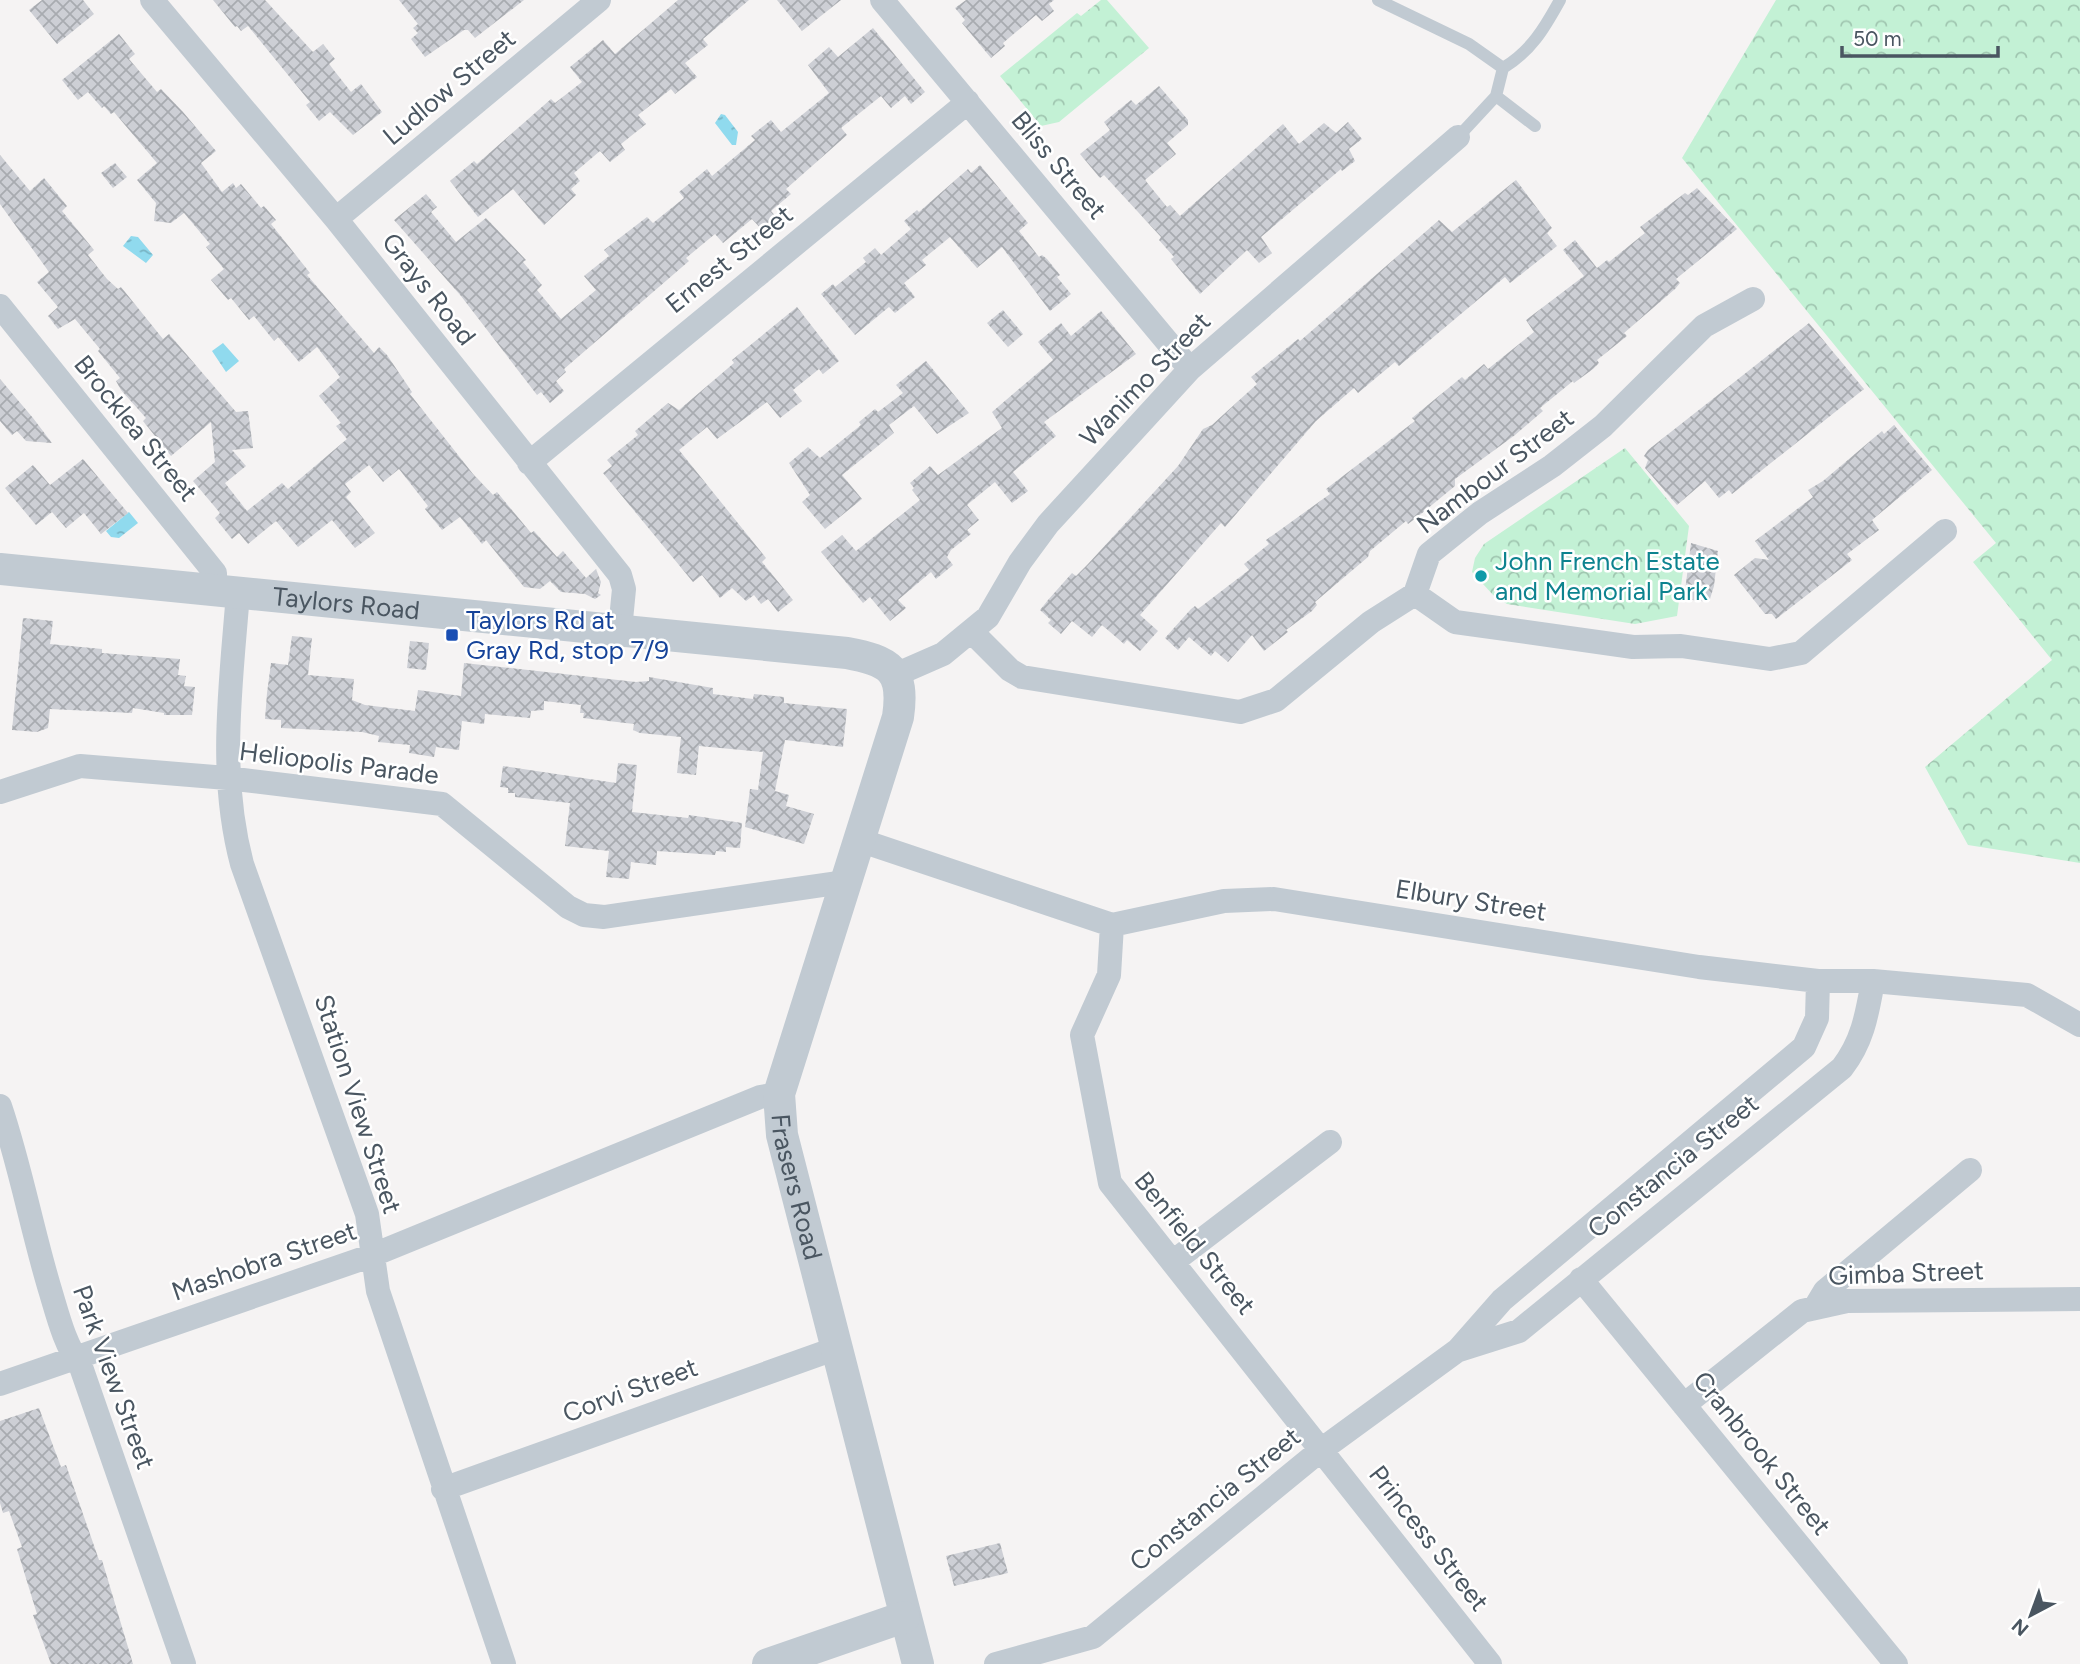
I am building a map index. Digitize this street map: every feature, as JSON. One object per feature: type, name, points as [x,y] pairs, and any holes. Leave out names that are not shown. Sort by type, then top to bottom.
[{"type":"street","name":"Grays Road","points":[[152,0],[336,219],[620,575],[624,589],[620,630]]},
{"type":"street","name":"Ludlow Street","points":[[336,219],[599,0]]},
{"type":"street","name":"Bliss Street","points":[[883,0],[1190,369]]},
{"type":"street","name":"Ernest Street","points":[[529,463],[968,102]]},
{"type":"street","name":"Wanimo Street","points":[[895,675],[943,654],[995,609],[1020,562],[1048,524],[1190,369],[1458,137]]},
{"type":"street","name":"Nambour Street","points":[[1415,594],[1429,554],[1480,513],[1552,466],[1604,426],[1704,326],[1753,299]]},
{"type":"street","name":"Brocklea Street","points":[[0,306],[215,573],[227,592]]},
{"type":"street","points":[[971,631],[1010,670],[1022,677],[1240,712],[1276,700],[1371,622],[1415,594],[1455,622],[1633,648],[1681,646],[1770,659],[1801,653],[1945,531]]},
{"type":"street","name":"Taylors Road","points":[[0,569],[847,653],[885,662],[895,675]]},
{"type":"street","name":"Station View Street","points":[[227,592],[227,778],[231,823],[242,864],[367,1214],[377,1291],[504,1664]]},
{"type":"street","name":"Frasers Road","points":[[895,675],[899,689],[898,717],[779,1094],[782,1135],[918,1664]]},
{"type":"street","name":"Heliopolis Parade","points":[[0,792],[80,766],[227,778],[442,804],[568,907],[584,915],[604,917],[844,882]]},
{"type":"street","points":[[859,840],[1112,925]]},
{"type":"street","name":"Elbury Street","points":[[1112,925],[1224,901],[1274,899],[1699,967],[1818,981],[1873,981],[2027,995],[2080,1025]]},
{"type":"street","name":"Benfield Street","points":[[1112,925],[1109,975],[1083,1035],[1110,1183],[1321,1450]]},
{"type":"street","name":"Constancia Street","points":[[996,1664],[1093,1637],[1321,1450],[1458,1350],[1502,1300],[1804,1047],[1817,1018],[1818,981]]},
{"type":"street","name":"Constancia Street","points":[[1458,1350],[1519,1331],[1842,1068],[1856,1049],[1863,1032],[1873,981]]},
{"type":"street","name":"Mashobra Street","points":[[0,1384],[373,1255],[760,1097],[779,1094]]},
{"type":"street","name":"Park View Street","points":[[0,1106],[15,1148],[38,1251],[68,1348],[81,1367],[184,1664]]},
{"type":"street","points":[[1174,1261],[1330,1142]]},
{"type":"street","points":[[1816,1306],[1825,1291],[1970,1170]]},
{"type":"street","name":"Cranbrook Street","points":[[1581,1279],[1896,1664]]},
{"type":"street","name":"Gimba Street","points":[[1684,1405],[1802,1311],[1816,1306],[1847,1301],[2080,1299]]},
{"type":"street","name":"Corvi Street","points":[[443,1489],[837,1348]]},
{"type":"street","name":"Princess Street","points":[[1321,1450],[1490,1664]]},
{"type":"street","points":[[768,1664],[904,1617]]},
{"type":"lane","points":[[1378,0],[1469,44],[1503,68]]},
{"type":"lane","points":[[1458,137],[1496,96],[1503,68],[1531,47],[1560,0]]},
{"type":"lane","points":[[1496,96],[1535,126]]},
{"type":"green space","points":[[1101,0],[1107,0],[1149,48],[1059,122],[1041,126],[1000,76],[1077,13],[1081,16]]},
{"type":"green space","points":[[1776,0],[2080,0],[2080,863],[1968,845],[1925,767],[2052,660],[1973,562],[1996,543],[1682,158]]},
{"type":"green space","points":[[1625,448],[1689,526],[1677,616],[1635,624],[1507,604],[1494,596],[1472,572],[1475,558],[1484,544]]},
{"type":"water","points":[[721,114],[725,115],[738,132],[736,145],[732,145],[715,123]]},
{"type":"water","points":[[131,236],[138,237],[153,255],[146,263],[123,246]]},
{"type":"water","points":[[223,343],[239,361],[226,372],[212,351]]},
{"type":"water","points":[[129,512],[138,523],[119,538],[111,537],[106,531]]},
{"type":"building","points":[[42,0],[83,0],[94,14],[57,44],[29,10]]},
{"type":"building","points":[[213,0],[265,0],[313,52],[323,44],[335,59],[329,64],[351,92],[361,84],[382,112],[353,135],[330,112],[319,121],[306,105],[310,102],[248,26],[241,31],[235,27]]},
{"type":"building","points":[[399,0],[524,0],[475,38],[468,30],[464,30],[425,57],[411,39],[418,33],[413,28],[418,24]]},
{"type":"building","points":[[678,0],[749,0],[703,39],[708,45],[685,63],[697,77],[675,94],[671,89],[638,115],[646,124],[621,144],[625,150],[610,162],[600,151],[574,173],[580,181],[571,189],[576,195],[544,225],[513,189],[478,217],[450,181],[474,161],[477,164],[551,99],[555,103],[582,82],[570,67],[603,40],[615,54]]},
{"type":"building","points":[[777,0],[841,0],[802,31]]},
{"type":"building","points":[[966,0],[1054,0],[1049,4],[1054,11],[1042,21],[1036,15],[1003,43],[1005,46],[991,58],[962,23],[965,20],[955,8]]},
{"type":"building","points":[[873,28],[925,92],[911,104],[905,96],[891,108],[881,96],[841,128],[847,135],[786,189],[791,194],[771,211],[778,219],[763,231],[752,219],[723,243],[715,234],[686,258],[689,261],[564,369],[566,372],[556,381],[564,391],[550,403],[541,392],[537,395],[461,296],[394,220],[426,194],[437,207],[431,212],[456,242],[486,218],[526,260],[523,262],[542,285],[537,290],[561,319],[596,290],[584,276],[609,256],[604,250],[647,217],[653,223],[684,198],[679,192],[707,169],[712,176],[755,140],[751,136],[771,120],[781,132],[829,93],[808,65],[829,47],[838,57]]},
{"type":"building","points":[[119,34],[135,54],[129,59],[157,92],[161,89],[183,112],[216,151],[201,163],[222,192],[233,183],[236,188],[241,184],[261,208],[264,206],[276,220],[271,224],[310,273],[307,275],[374,353],[379,347],[387,355],[412,392],[410,394],[473,474],[493,495],[497,492],[531,533],[534,531],[557,557],[563,551],[586,578],[596,569],[601,582],[598,593],[601,595],[595,599],[585,594],[561,592],[550,581],[540,589],[524,587],[486,540],[482,544],[460,517],[442,530],[425,509],[428,506],[399,469],[383,482],[369,465],[345,484],[351,492],[346,497],[375,533],[355,548],[332,520],[298,547],[276,521],[248,544],[239,533],[232,539],[215,518],[220,513],[193,481],[215,462],[211,422],[171,456],[143,421],[146,418],[121,390],[116,381],[120,378],[98,351],[100,349],[75,319],[58,329],[48,316],[58,307],[37,282],[49,272],[0,204],[0,155],[30,191],[44,178],[67,206],[62,211],[94,250],[88,255],[107,279],[118,289],[121,287],[163,339],[169,334],[236,412],[248,411],[253,448],[232,450],[246,466],[225,483],[247,511],[282,483],[288,489],[347,439],[336,426],[341,423],[319,396],[340,377],[317,347],[299,362],[278,337],[274,341],[254,316],[249,320],[231,298],[228,300],[211,280],[224,269],[206,247],[210,244],[184,213],[171,223],[154,221],[156,203],[137,180],[157,163],[114,112],[111,114],[104,106],[102,108],[88,92],[78,100],[62,80]]},
{"type":"building","points":[[1159,86],[1188,120],[1188,125],[1167,143],[1176,154],[1145,180],[1167,207],[1170,205],[1180,216],[1283,124],[1299,144],[1324,123],[1336,133],[1348,122],[1362,139],[1349,149],[1355,161],[1342,171],[1341,169],[1261,237],[1272,253],[1259,263],[1247,250],[1200,294],[1171,259],[1174,257],[1159,240],[1161,237],[1104,175],[1100,178],[1080,154],[1110,130],[1104,122],[1131,100],[1136,105]]},
{"type":"building","points":[[115,163],[127,177],[113,188],[101,173]]},
{"type":"building","points":[[980,165],[1028,223],[1019,231],[1039,257],[1042,255],[1047,259],[1071,294],[1050,311],[1002,247],[977,268],[950,237],[922,260],[926,265],[904,283],[915,297],[895,313],[889,307],[855,335],[821,294],[833,284],[835,287],[866,262],[863,258],[875,248],[881,255],[911,229],[904,221],[917,210],[919,212],[968,169],[971,173]]},
{"type":"building","points":[[1516,180],[1552,228],[1547,233],[1557,246],[1510,283],[1505,277],[1399,366],[1395,362],[1358,393],[1354,388],[1316,421],[1225,527],[1221,523],[1140,615],[1158,631],[1140,651],[1127,640],[1124,644],[1102,625],[1092,637],[1072,621],[1061,634],[1048,623],[1051,620],[1040,610],[1048,600],[1072,573],[1076,576],[1088,564],[1178,466],[1203,429],[1212,425],[1257,384],[1251,377],[1298,339],[1300,341],[1439,220],[1452,232]]},
{"type":"building","points":[[1697,188],[1737,229],[1676,279],[1680,283],[1675,289],[1624,333],[1627,336],[1597,360],[1599,363],[1593,369],[1574,383],[1573,381],[1540,408],[1543,411],[1515,435],[1455,479],[1455,486],[1416,518],[1408,524],[1406,521],[1370,551],[1368,557],[1315,602],[1317,605],[1312,611],[1286,630],[1288,632],[1264,651],[1252,635],[1228,662],[1215,651],[1211,656],[1189,637],[1178,650],[1165,638],[1191,609],[1195,606],[1198,609],[1249,570],[1244,564],[1269,544],[1266,540],[1330,494],[1326,489],[1415,421],[1412,418],[1462,377],[1465,380],[1484,364],[1488,369],[1534,332],[1526,320],[1584,276],[1563,250],[1575,240],[1597,268],[1607,260],[1609,262],[1645,233],[1640,227],[1685,193],[1688,195]]},
{"type":"building","points":[[797,307],[839,361],[823,374],[819,369],[793,390],[802,401],[780,418],[767,402],[717,439],[707,427],[679,450],[766,558],[762,562],[793,600],[778,612],[768,599],[761,604],[754,595],[746,601],[732,588],[720,598],[702,575],[693,582],[603,473],[612,466],[607,460],[638,435],[635,431],[668,403],[679,410],[734,363],[732,360]]},
{"type":"building","points":[[1003,310],[1023,334],[1008,347],[987,323]]},
{"type":"building","points":[[1101,311],[1136,354],[1044,422],[1056,436],[1013,472],[1028,491],[1012,503],[995,482],[967,505],[979,520],[967,530],[971,534],[951,550],[947,557],[953,565],[936,579],[931,572],[898,600],[906,608],[890,621],[870,597],[863,603],[821,552],[842,535],[856,551],[920,500],[910,483],[930,466],[938,475],[1002,428],[992,412],[1053,360],[1038,342],[1061,323],[1071,336]]},
{"type":"building","points":[[1809,323],[1864,389],[1732,494],[1729,490],[1719,498],[1705,481],[1677,505],[1645,468],[1648,460],[1644,456],[1648,450]]},
{"type":"building","points":[[926,361],[969,413],[937,434],[914,406],[889,425],[894,433],[842,475],[862,499],[825,529],[802,502],[810,495],[789,463],[808,447],[820,458],[861,425],[859,422],[875,409],[878,412],[903,393],[896,385]]},
{"type":"building","points":[[0,379],[52,443],[26,441],[17,431],[12,435],[0,421]]},
{"type":"building","points":[[1894,425],[1932,470],[1872,520],[1879,530],[1847,554],[1852,560],[1776,619],[1772,614],[1765,614],[1734,575],[1755,558],[1769,560],[1755,541],[1813,497],[1808,490],[1823,481],[1882,431],[1884,434]]},
{"type":"building","points":[[83,459],[128,513],[101,534],[84,513],[66,528],[52,512],[36,525],[5,488],[33,465],[50,485]]},
{"type":"building","points":[[1691,543],[1718,551],[1714,586],[1709,602],[1684,599]]},
{"type":"building","points":[[23,618],[53,621],[50,644],[102,649],[102,653],[180,659],[178,675],[186,676],[184,686],[195,687],[192,715],[164,715],[133,708],[132,713],[50,709],[48,728],[37,732],[12,730]]},
{"type":"building","points":[[292,636],[312,638],[308,675],[354,679],[352,700],[365,705],[415,711],[418,690],[461,696],[464,663],[636,682],[649,681],[649,677],[713,688],[713,694],[753,699],[754,694],[784,697],[784,703],[847,709],[843,747],[785,740],[775,791],[789,795],[786,806],[814,814],[804,844],[745,827],[750,789],[758,790],[763,752],[699,746],[696,775],[677,773],[681,737],[640,733],[633,730],[634,724],[583,718],[584,713],[580,713],[581,705],[544,701],[544,710],[531,711],[530,718],[485,714],[484,724],[462,721],[459,750],[436,747],[434,757],[409,753],[410,745],[378,742],[379,736],[362,732],[281,728],[281,720],[265,719],[267,693],[271,663],[288,665]]},
{"type":"building","points":[[410,641],[429,643],[426,670],[407,668]]},
{"type":"building","points":[[618,763],[637,765],[632,812],[688,818],[689,815],[742,823],[740,848],[726,847],[726,852],[716,851],[715,855],[657,851],[656,865],[631,862],[629,879],[606,877],[609,851],[565,846],[570,803],[515,797],[515,793],[508,793],[508,788],[500,787],[503,766],[616,783]]},
{"type":"building","points":[[39,1408],[61,1467],[66,1465],[99,1560],[102,1560],[133,1664],[51,1664],[33,1615],[37,1614],[17,1549],[22,1547],[9,1511],[3,1513],[0,1503],[0,1421]]},
{"type":"building","points":[[1000,1543],[1008,1573],[954,1586],[946,1556]]},
{"type":"place","name":"John French Estate and Memorial Park","points":[[1481,576]]},
{"type":"place","name":"Taylors Rd at Gray Rd, stop 7/9","points":[[452,635]]}]
